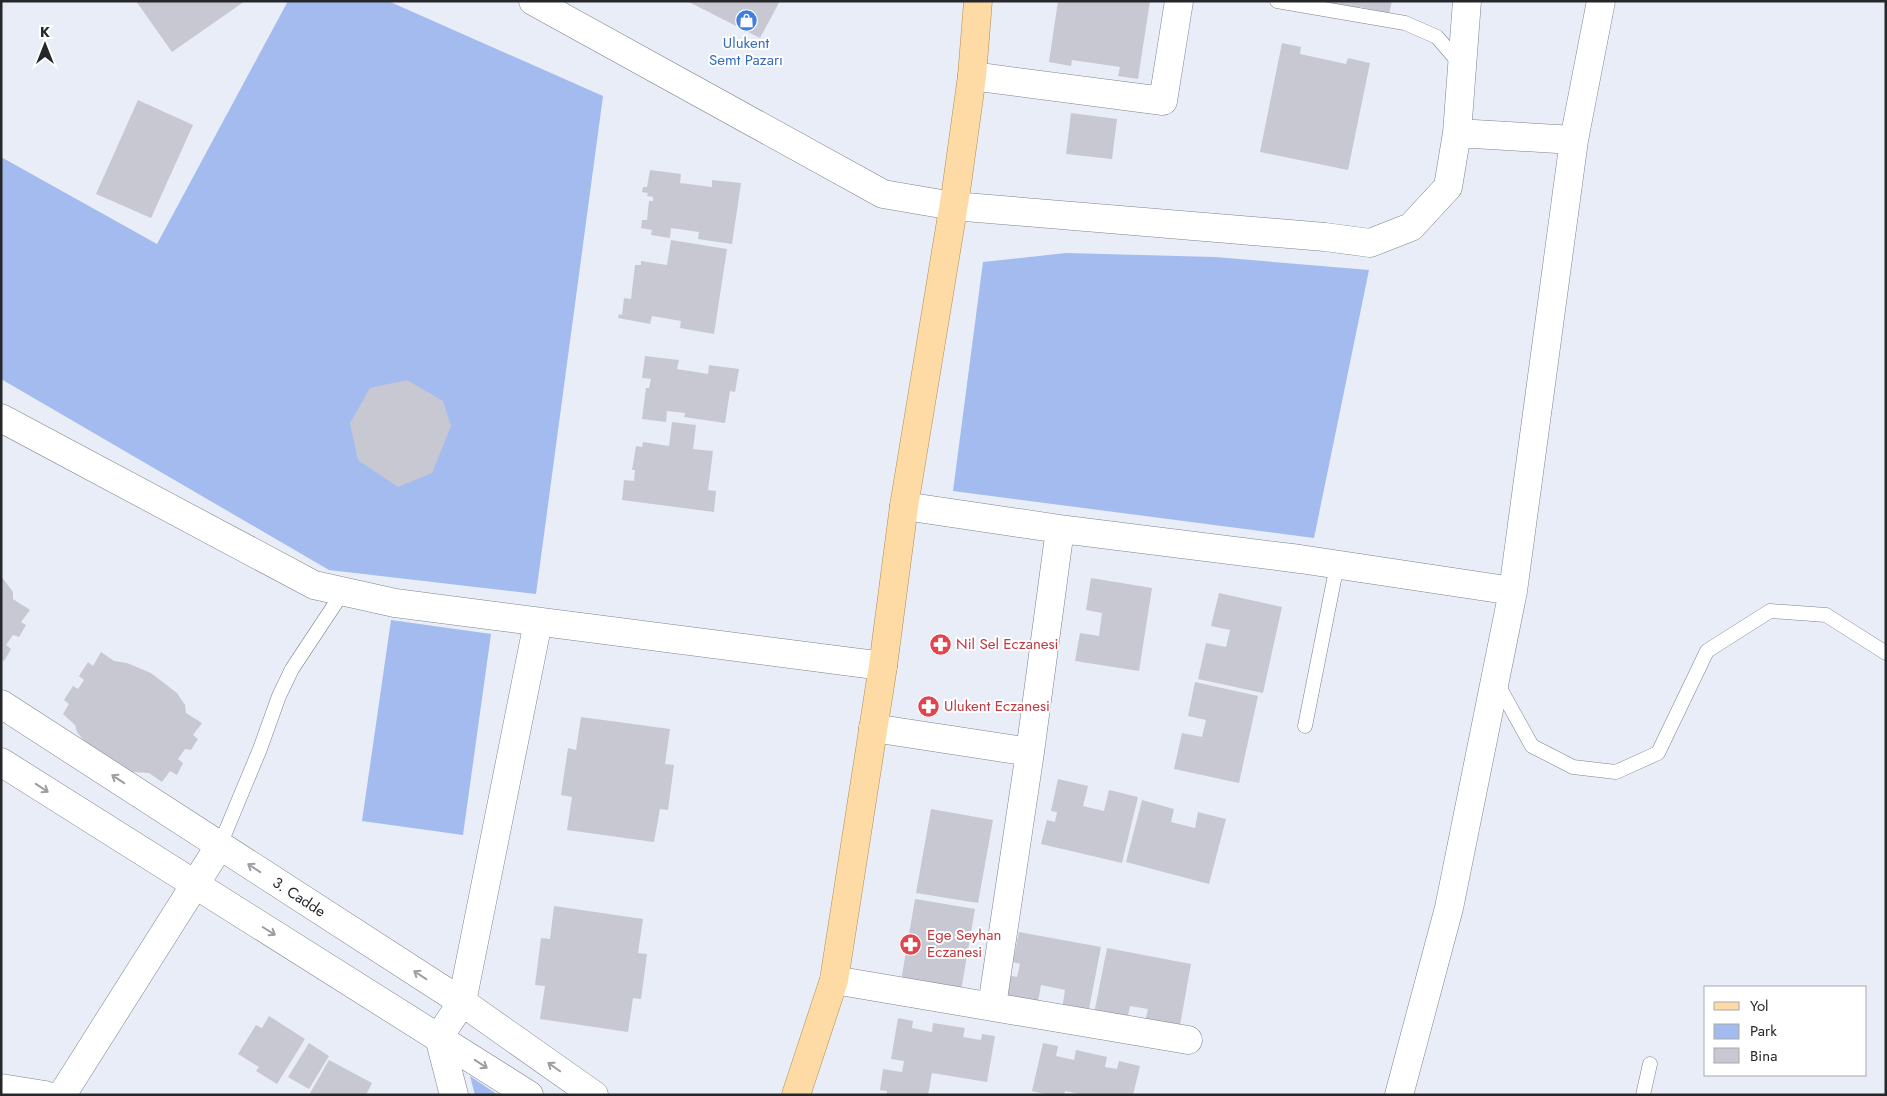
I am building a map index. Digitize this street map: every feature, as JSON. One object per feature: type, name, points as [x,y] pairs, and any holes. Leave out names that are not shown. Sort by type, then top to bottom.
[{"type":"main road","points":[[796,1095],[834,980],[883,666],[904,506],[953,206],[972,76],[978,1]]},
{"type":"street","points":[[533,1],[883,194],[953,206],[1325,237],[1370,243],[1411,227],[1448,187],[1457,133],[1468,1]]},
{"type":"street","points":[[972,76],[1163,101],[1179,1]]},
{"type":"street","points":[[1399,1095],[1449,908],[1513,591],[1574,140],[1601,1]]},
{"type":"street","points":[[1457,133],[1574,140]]},
{"type":"street","points":[[1,418],[314,585],[395,603],[883,666]]},
{"type":"street","points":[[904,506],[1060,529],[1337,564],[1513,591]]},
{"type":"street","points":[[992,1006],[1030,752],[1060,529]]},
{"type":"street","points":[[454,1095],[440,1037],[462,1002],[538,622]]},
{"type":"street","name":"3. Cadde","points":[[1,704],[462,1002],[594,1095]]},
{"type":"street","points":[[873,728],[1030,752]]},
{"type":"street","points":[[1,762],[195,886],[440,1037],[529,1095]]},
{"type":"street","points":[[62,1095],[220,845]]},
{"type":"street","points":[[834,980],[1188,1040]]},
{"type":"street","points":[[1,1088],[45,1095]]},
{"type":"lane","points":[[1277,1],[1405,23],[1437,37],[1462,66]]},
{"type":"lane","points":[[1305,726],[1337,564]]},
{"type":"lane","points":[[220,845],[260,749],[279,696],[292,669],[343,592]]},
{"type":"lane","points":[[1495,681],[1532,746],[1573,767],[1616,772],[1658,753],[1706,652],[1770,611],[1826,615],[1886,653]]},
{"type":"lane","points":[[1643,1095],[1650,1064]]},
{"type":"green space","points":[[288,1],[388,1],[603,96],[536,594],[329,570],[1,379],[1,157],[157,244]]},
{"type":"green space","points":[[1066,253],[1215,257],[1369,270],[1314,538],[953,491],[983,262]]},
{"type":"green space","points":[[391,620],[491,634],[463,835],[362,821]]},
{"type":"green space","points":[[470,1076],[498,1095],[475,1095]]},
{"type":"building","points":[[136,1],[245,1],[172,52]]},
{"type":"building","name":"Ulukent Semt Pazarı","points":[[687,1],[780,1],[760,38]]},
{"type":"building","points":[[1058,1],[1150,1],[1138,79],[1118,76],[1120,67],[1072,60],[1071,66],[1049,62]]},
{"type":"building","points":[[1301,1],[1392,1],[1389,14],[1360,7],[1358,14]]},
{"type":"building","points":[[1282,43],[1301,47],[1300,54],[1346,64],[1348,58],[1370,63],[1348,170],[1260,152]]},
{"type":"building","points":[[138,100],[193,125],[151,218],[96,194]]},
{"type":"building","points":[[1071,113],[1117,119],[1112,159],[1066,154]]},
{"type":"building","points":[[650,170],[681,174],[680,183],[712,187],[712,180],[741,183],[732,244],[698,239],[699,232],[671,228],[670,238],[651,235],[652,230],[641,228],[642,220],[647,220],[649,201],[653,201],[653,197],[647,196],[648,193],[642,192],[643,187],[647,187]]},
{"type":"building","points":[[671,240],[727,249],[714,334],[680,328],[681,321],[652,316],[650,324],[618,318],[619,314],[622,315],[624,298],[631,299],[635,265],[641,265],[641,261],[667,265]]},
{"type":"building","points":[[645,356],[679,360],[677,369],[708,374],[709,365],[739,369],[735,392],[730,391],[725,423],[684,417],[685,413],[667,411],[666,422],[642,419],[646,388],[649,388],[651,379],[642,378]]},
{"type":"building","points":[[407,380],[443,401],[451,426],[432,473],[398,487],[358,460],[350,423],[370,388]]},
{"type":"building","points":[[672,422],[696,425],[693,449],[713,451],[708,490],[716,491],[714,512],[622,500],[624,480],[634,481],[635,470],[632,470],[636,446],[642,447],[643,442],[669,446]]},
{"type":"building","points":[[1,576],[13,592],[13,599],[30,610],[21,622],[26,625],[19,637],[13,635],[6,645],[11,649],[4,661],[1,659]]},
{"type":"building","points":[[1091,578],[1152,588],[1139,671],[1075,661],[1080,633],[1099,636],[1102,613],[1086,610]]},
{"type":"building","points":[[1219,593],[1282,607],[1263,693],[1198,679],[1206,643],[1226,647],[1230,630],[1211,626]]},
{"type":"building","points":[[101,652],[114,661],[127,663],[151,673],[177,693],[185,705],[186,713],[202,723],[193,735],[198,739],[191,750],[185,749],[178,759],[183,763],[177,775],[170,771],[162,782],[149,773],[120,769],[85,742],[77,732],[75,725],[63,714],[69,704],[64,700],[73,686],[78,689],[84,680],[79,676],[88,662],[93,666]]},
{"type":"building","points":[[1195,682],[1258,696],[1239,783],[1174,769],[1182,733],[1202,737],[1206,720],[1188,716]]},
{"type":"building","points":[[581,717],[670,729],[665,764],[674,765],[668,810],[660,809],[654,842],[567,830],[572,797],[561,795],[568,748],[576,750]]},
{"type":"building","points":[[1058,779],[1088,786],[1083,806],[1104,811],[1109,790],[1138,797],[1122,863],[1041,844],[1047,820],[1055,822],[1057,812],[1051,811]]},
{"type":"building","points":[[1142,800],[1174,809],[1171,822],[1195,828],[1198,812],[1226,819],[1209,884],[1126,862]]},
{"type":"building","points":[[931,809],[993,820],[978,903],[916,893]]},
{"type":"building","points":[[915,899],[975,909],[961,991],[901,981]]},
{"type":"building","points":[[554,906],[643,919],[638,953],[647,954],[641,999],[633,998],[628,1032],[540,1019],[545,986],[535,985],[541,938],[550,939]]},
{"type":"building","points":[[1019,932],[1101,947],[1088,1014],[1062,1009],[1065,990],[1041,985],[1038,1002],[1004,996],[1008,975],[1017,977],[1020,964],[1013,962]]},
{"type":"building","points":[[1107,948],[1191,964],[1179,1031],[1144,1025],[1148,1009],[1130,1006],[1127,1020],[1094,1014]]},
{"type":"building","points":[[269,1016],[305,1039],[277,1084],[256,1071],[259,1067],[238,1054],[256,1025],[262,1028]]},
{"type":"building","points":[[898,1018],[913,1021],[912,1028],[932,1032],[933,1023],[965,1028],[963,1037],[981,1040],[982,1034],[995,1036],[987,1082],[932,1073],[928,1095],[887,1095],[887,1091],[880,1090],[883,1069],[902,1072],[904,1061],[891,1059]]},
{"type":"building","points":[[309,1043],[329,1056],[309,1089],[288,1077]]},
{"type":"building","points":[[1043,1043],[1058,1046],[1056,1056],[1074,1060],[1076,1050],[1107,1057],[1105,1067],[1117,1069],[1119,1061],[1140,1066],[1133,1095],[1085,1095],[1065,1091],[1064,1095],[1049,1095],[1032,1091]]},
{"type":"building","points":[[329,1060],[372,1083],[366,1095],[309,1095]]},
{"type":"place","name":"Ulukent Semt Pazarı","points":[[746,20]]},
{"type":"place","name":"Nil Sel Eczanesi","points":[[940,644]]},
{"type":"place","name":"Ulukent Eczanesi","points":[[928,706]]},
{"type":"place","name":"Ege Seyhan Eczanesi","points":[[911,944]]}]
